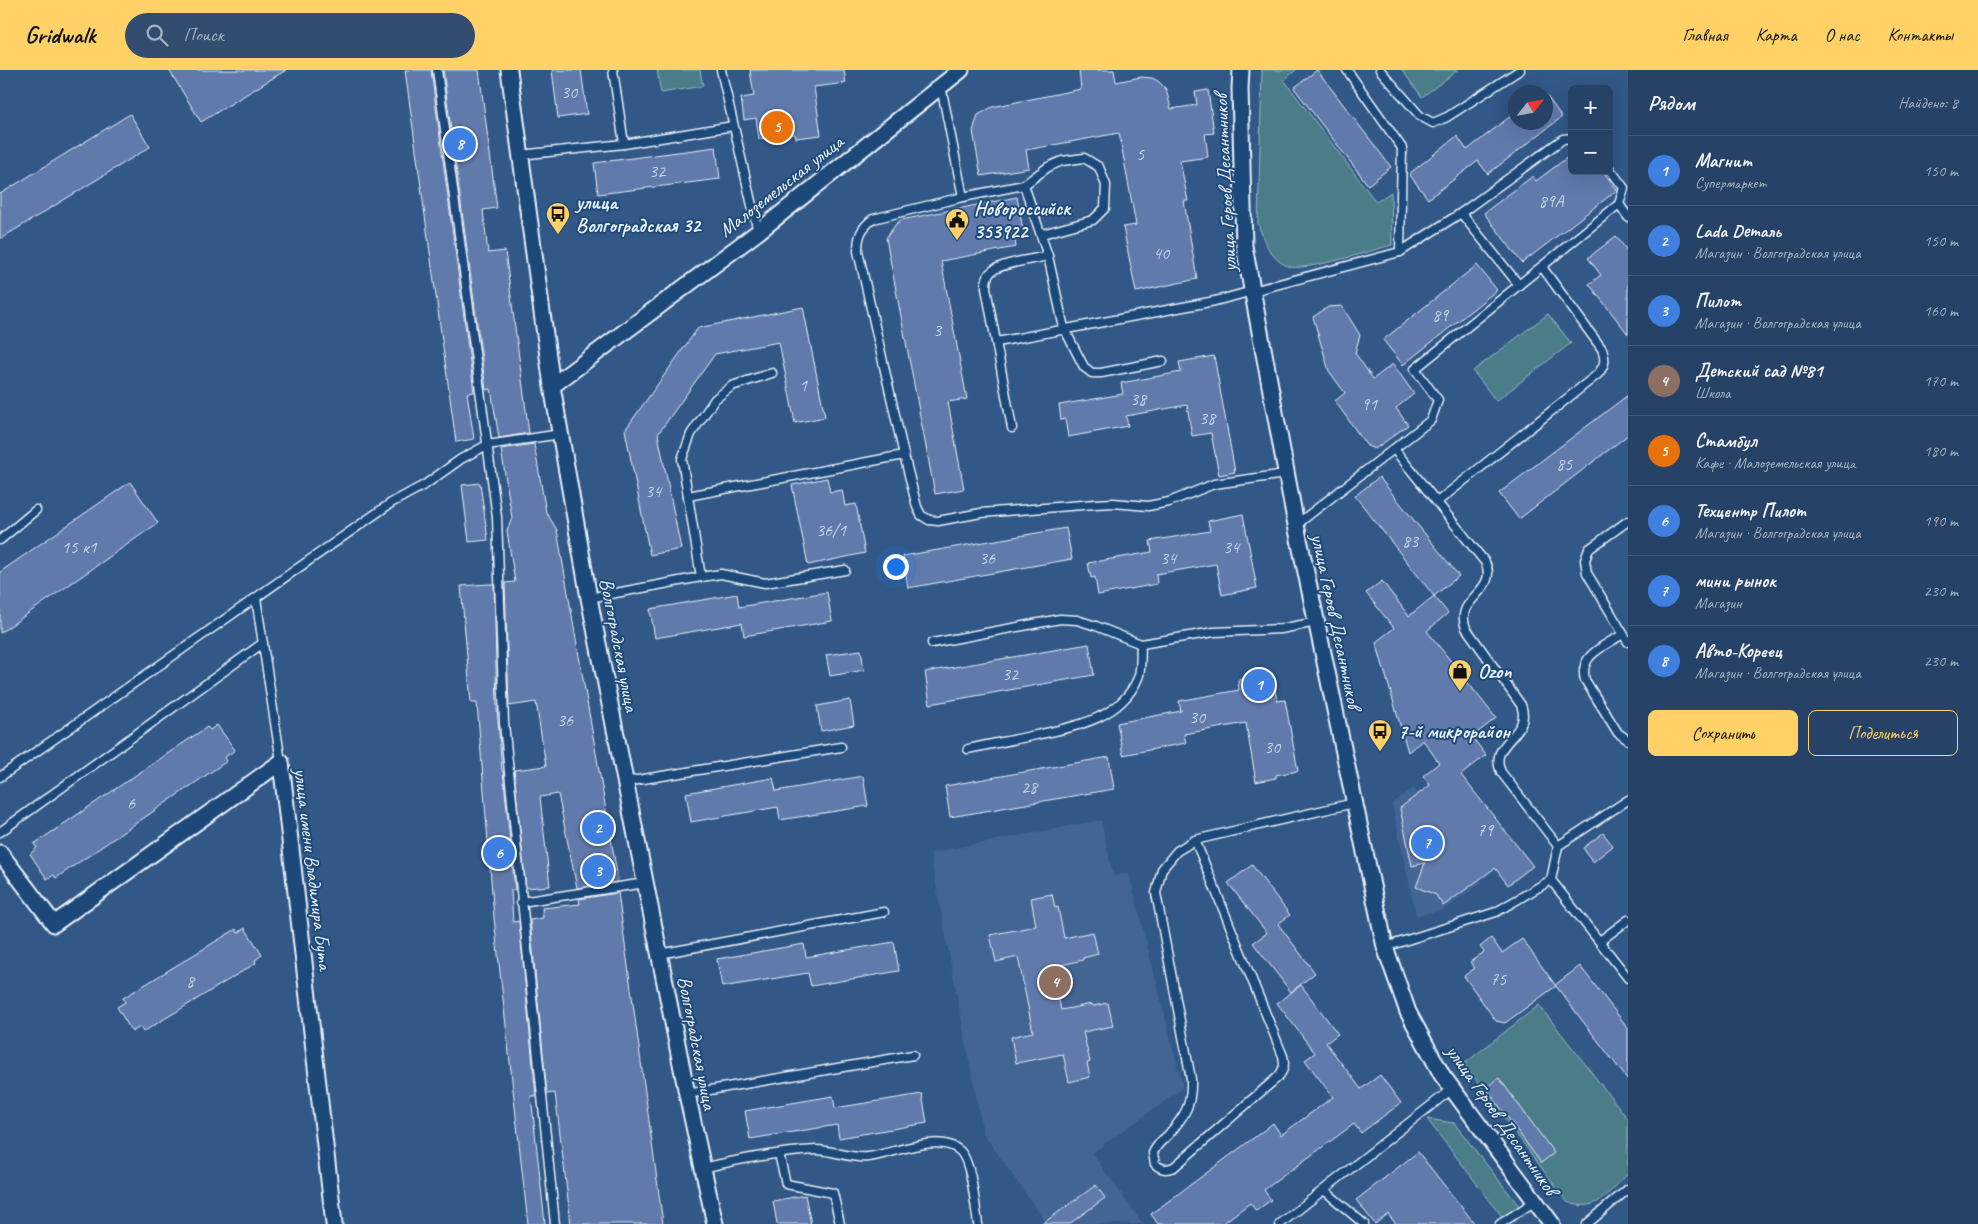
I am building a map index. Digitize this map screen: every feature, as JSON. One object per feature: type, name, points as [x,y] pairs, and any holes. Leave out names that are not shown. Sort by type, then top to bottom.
[{"type":"street","name":"Волгоградская улица","points":[[509,70],[552,386],[589,598],[687,1094],[715,1224]]},
{"type":"street","name":"Малоземельская улица","points":[[552,386],[758,232],[961,70]]},
{"type":"street","name":"улица Героев Десантников","points":[[1238,73],[1244,246],[1296,525],[1385,947],[1408,1012],[1442,1075],[1552,1224]]},
{"type":"street","name":"улица имени Владимира Бута","points":[[0,853],[54,924],[282,762],[334,1224]]},
{"type":"lane","points":[[437,70],[497,517],[504,723],[520,902],[555,1224]]},
{"type":"lane","points":[[613,70],[624,144]]},
{"type":"lane","points":[[721,70],[758,232]]},
{"type":"lane","points":[[1347,70],[1402,148],[1400,252]]},
{"type":"lane","points":[[1380,70],[1420,116],[1433,123],[1447,117],[1520,70]]},
{"type":"lane","points":[[941,86],[963,197]]},
{"type":"lane","points":[[520,155],[624,144],[733,126]]},
{"type":"lane","points":[[997,342],[1064,328],[1215,302],[1400,252],[1461,213],[1563,139],[1568,138]]},
{"type":"lane","points":[[1042,234],[1093,220],[1105,208],[1106,185],[1099,167],[1084,158],[1062,160],[1048,167],[1024,186],[963,197],[874,219],[864,226],[858,236],[858,252],[904,455],[917,507],[921,515],[928,520],[938,521],[980,513],[1095,504],[1113,503],[1148,506],[1169,502],[1214,484],[1286,474]]},
{"type":"lane","points":[[1296,525],[1432,420],[1438,400],[1414,369],[1619,204],[1626,187],[1613,172]]},
{"type":"lane","points":[[1024,186],[1042,234],[1064,328],[1084,367],[1092,372],[1101,373],[1163,361]]},
{"type":"lane","points":[[1619,204],[1628,217]]},
{"type":"lane","points":[[1461,213],[1519,285]]},
{"type":"lane","points":[[1012,428],[986,288],[986,279],[991,271],[1000,267],[1048,256]]},
{"type":"lane","points":[[1437,502],[1598,374],[1604,367],[1605,358],[1602,349],[1542,267]]},
{"type":"lane","points":[[701,576],[682,459],[691,434],[716,399],[732,386],[772,373]]},
{"type":"lane","points":[[0,777],[391,503],[426,484],[461,459],[487,445],[561,434]]},
{"type":"lane","points":[[1394,449],[1485,562],[1488,569],[1488,578],[1485,585],[1466,606],[1462,621],[1521,705],[1524,713],[1520,728],[1498,756],[1498,764],[1501,772],[1558,846]]},
{"type":"lane","points":[[688,496],[904,455]]},
{"type":"lane","points":[[0,540],[36,510]]},
{"type":"lane","points":[[1628,521],[1589,549],[1585,560],[1587,573],[1628,642]]},
{"type":"lane","points":[[589,598],[701,576],[721,574],[765,583],[845,570]]},
{"type":"lane","points":[[256,598],[282,762]]},
{"type":"lane","points":[[932,643],[1060,619],[1076,620],[1090,624],[1141,644],[1214,632],[1281,629],[1316,622]]},
{"type":"lane","points":[[1624,634],[1591,655],[1585,662],[1583,671],[1585,680],[1618,733],[1628,740]]},
{"type":"lane","points":[[0,832],[263,643]]},
{"type":"lane","points":[[968,749],[1081,725],[1100,718],[1126,696],[1139,676],[1141,644]]},
{"type":"lane","points":[[625,782],[841,747]]},
{"type":"lane","points":[[1385,947],[1496,912],[1551,880],[1558,846],[1628,800]]},
{"type":"lane","points":[[1195,840],[1284,1056],[1285,1064],[1283,1071],[1278,1077],[1174,1167],[1168,1170],[1160,1169],[1155,1164],[1152,1158],[1153,1153],[1180,1121],[1188,1108],[1191,1094],[1191,1079],[1156,893],[1162,869],[1177,851],[1195,840],[1354,803]]},
{"type":"lane","points":[[1551,880],[1628,978]]},
{"type":"lane","points":[[520,902],[645,883]]},
{"type":"lane","points":[[659,954],[884,912]]},
{"type":"lane","points":[[1600,941],[1628,920]]},
{"type":"lane","points":[[687,1094],[913,1055]]},
{"type":"lane","points":[[1280,1224],[1452,1089]]},
{"type":"lane","points":[[703,1168],[734,1160],[779,1154],[831,1151],[850,1157],[868,1157],[933,1142],[949,1145],[960,1151],[967,1162],[978,1224]]},
{"type":"lane","points":[[779,1154],[786,1184],[833,1192],[840,1224]]},
{"type":"lane","points":[[1586,1224],[1628,1188]]},
{"type":"lane","points":[[1324,1190],[1364,1224]]},
{"type":"lane","points":[[1500,1224],[1534,1202]]},
{"type":"shaded area","points":[[1413,788],[1482,882],[1442,911],[1416,915],[1392,804]]},
{"type":"shaded area","points":[[1101,820],[1113,876],[1129,873],[1183,1088],[1092,1153],[1143,1224],[1047,1224],[983,1133],[930,853]]},
{"type":"green space","points":[[657,70],[700,70],[703,86],[661,93]]},
{"type":"green space","points":[[1262,70],[1296,70],[1284,80],[1376,202],[1391,192],[1392,245],[1322,264],[1295,267],[1281,263],[1272,253],[1265,242],[1258,223]]},
{"type":"green space","points":[[1402,70],[1458,70],[1422,97]]},
{"type":"green space","points":[[1548,314],[1571,343],[1496,401],[1473,371]]},
{"type":"green space","points":[[1539,1005],[1628,1119],[1628,1174],[1601,1200],[1594,1203],[1577,1205],[1567,1202],[1464,1064]]},
{"type":"green space","points":[[1427,1119],[1454,1123],[1519,1206],[1504,1219]]},
{"type":"building","points":[[169,70],[286,70],[201,122]]},
{"type":"building","points":[[405,70],[431,70],[474,392],[467,393],[474,439],[456,442]]},
{"type":"building","points":[[443,70],[479,70],[497,208],[483,210],[488,253],[505,251],[529,433],[499,438],[491,389],[486,390]]},
{"type":"building","points":[[552,70],[581,70],[587,114],[558,118]]},
{"type":"building","points":[[750,70],[844,70],[846,83],[814,87],[821,135],[796,138],[795,134],[759,139],[756,118],[744,120],[741,98],[754,96]]},
{"type":"building","points":[[1079,70],[1114,70],[1116,82],[1141,77],[1152,78],[1166,89],[1171,109],[1197,105],[1195,92],[1208,90],[1214,133],[1205,134],[1208,157],[1180,161],[1188,201],[1184,201],[1197,279],[1136,292],[1123,227],[1136,225],[1119,133],[1026,150],[1029,168],[981,176],[973,131],[978,115],[992,107],[1081,89]]},
{"type":"building","points":[[1317,70],[1391,167],[1368,185],[1294,88]]},
{"type":"building","points":[[1553,105],[1562,117],[1553,124]]},
{"type":"building","points":[[130,114],[150,147],[0,239],[0,194]]},
{"type":"building","points":[[1508,118],[1508,130],[1545,130],[1488,174],[1478,161],[1428,199],[1409,174],[1457,136],[1467,150]]},
{"type":"building","points":[[716,147],[720,179],[598,194],[594,163]]},
{"type":"building","points":[[1568,157],[1568,175],[1606,175],[1617,190],[1522,263],[1484,213],[1533,176],[1536,181]]},
{"type":"building","points":[[1017,197],[1023,230],[1014,232],[1016,247],[941,261],[967,399],[948,402],[964,489],[935,494],[886,238],[901,220]]},
{"type":"building","points":[[1616,236],[1628,252],[1628,334],[1589,284],[1601,275],[1588,258]]},
{"type":"building","points":[[1477,265],[1497,290],[1403,365],[1383,340]]},
{"type":"building","points":[[1342,306],[1360,335],[1355,353],[1373,379],[1393,364],[1414,394],[1396,408],[1408,425],[1375,449],[1367,446],[1335,401],[1345,393],[1329,371],[1313,317],[1328,307]]},
{"type":"building","points":[[803,307],[825,417],[795,423],[779,342],[715,354],[658,434],[681,549],[650,555],[625,430],[698,328]]},
{"type":"building","points":[[1214,356],[1235,472],[1219,475],[1211,433],[1192,436],[1187,405],[1126,416],[1128,426],[1068,437],[1065,419],[1061,420],[1059,405],[1123,394],[1121,383],[1181,372],[1179,362]]},
{"type":"building","points":[[1628,395],[1628,435],[1519,519],[1499,493]]},
{"type":"building","points":[[534,444],[546,512],[557,530],[618,879],[617,882],[577,888],[558,794],[540,797],[550,886],[526,888],[514,770],[546,766],[536,702],[509,706],[505,583],[515,582],[507,531],[512,518],[501,449]]},
{"type":"building","points":[[1379,477],[1459,576],[1434,596],[1355,496]]},
{"type":"building","points":[[827,478],[830,492],[842,490],[845,506],[856,504],[865,553],[808,565],[792,485]]},
{"type":"building","points":[[130,482],[158,523],[0,633],[0,572]]},
{"type":"building","points":[[480,483],[488,540],[469,542],[462,485]]},
{"type":"building","points":[[1243,514],[1257,588],[1222,595],[1216,564],[1156,574],[1157,584],[1098,595],[1095,577],[1091,578],[1088,563],[1152,552],[1150,541],[1210,531],[1208,521]]},
{"type":"building","points":[[1066,528],[1072,559],[908,588],[903,556]]},
{"type":"building","points":[[1382,581],[1409,616],[1434,596],[1448,613],[1427,631],[1496,718],[1472,737],[1486,755],[1461,775],[1533,866],[1508,885],[1495,868],[1443,906],[1436,895],[1416,887],[1425,863],[1412,866],[1400,808],[1430,785],[1423,776],[1439,763],[1423,740],[1408,752],[1376,642],[1394,628],[1366,593]]},
{"type":"building","points":[[494,584],[497,708],[515,890],[511,890],[513,922],[519,921],[536,1096],[531,1096],[545,1224],[528,1224],[494,918],[477,703],[471,703],[461,586]]},
{"type":"building","points":[[827,592],[832,621],[744,636],[742,623],[655,638],[650,609],[737,594],[739,607]]},
{"type":"building","points":[[1089,644],[1094,675],[930,704],[925,672]]},
{"type":"building","points":[[861,650],[864,670],[830,676],[826,655]]},
{"type":"building","points":[[1272,673],[1277,701],[1285,700],[1298,771],[1276,775],[1276,778],[1256,782],[1246,723],[1184,734],[1186,743],[1123,755],[1117,723],[1181,711],[1179,701],[1239,690],[1238,680]]},
{"type":"building","points":[[850,700],[854,725],[821,731],[817,706]]},
{"type":"building","points":[[217,725],[235,750],[225,757],[227,761],[56,878],[54,875],[47,879],[30,854],[37,848],[34,844],[207,727],[210,730]]},
{"type":"building","points":[[1109,757],[1114,789],[950,817],[945,786]]},
{"type":"building","points":[[863,776],[868,806],[780,820],[778,807],[691,822],[686,793],[773,778],[776,791]]},
{"type":"building","points":[[1603,833],[1613,846],[1593,862],[1583,848]]},
{"type":"building","points":[[1252,865],[1290,915],[1278,924],[1315,973],[1291,992],[1253,943],[1267,933],[1228,883]]},
{"type":"building","points":[[618,893],[663,1224],[571,1224],[555,1093],[547,1094],[530,920],[543,918],[542,908],[580,904],[579,899]]},
{"type":"building","points":[[1052,894],[1055,908],[1058,907],[1064,938],[1093,932],[1098,954],[1083,958],[1083,960],[1052,967],[1061,1010],[1108,1003],[1113,1026],[1083,1032],[1090,1062],[1087,1063],[1090,1077],[1069,1082],[1063,1054],[1016,1063],[1011,1037],[1033,1032],[1018,957],[996,962],[990,935],[1036,926],[1031,898]]},
{"type":"building","points":[[245,928],[262,955],[255,960],[256,963],[143,1032],[140,1027],[132,1032],[117,1007],[125,1002],[123,998],[236,929],[238,933]]},
{"type":"building","points":[[1491,938],[1502,953],[1522,939],[1556,986],[1505,1023],[1496,1021],[1464,976],[1475,968],[1470,962],[1484,952],[1480,947]]},
{"type":"building","points":[[894,942],[899,971],[811,986],[808,973],[722,987],[717,959],[804,944],[806,957]]},
{"type":"building","points":[[1580,966],[1628,1028],[1628,1080],[1555,985]]},
{"type":"building","points":[[1301,985],[1338,1034],[1326,1043],[1361,1089],[1380,1075],[1401,1103],[1361,1133],[1354,1124],[1264,1190],[1271,1200],[1256,1211],[1250,1203],[1222,1224],[1158,1224],[1151,1214],[1273,1123],[1281,1135],[1333,1097],[1305,1060],[1315,1053],[1277,1003]]},
{"type":"building","points":[[1499,1078],[1554,1153],[1541,1163],[1486,1088]]},
{"type":"building","points":[[922,1094],[927,1123],[839,1138],[837,1125],[750,1139],[745,1111],[833,1096],[835,1108]]},
{"type":"building","points":[[1418,1152],[1475,1224],[1396,1224],[1388,1214],[1375,1224],[1356,1200]]},
{"type":"building","points":[[1096,1185],[1105,1198],[1069,1224],[1042,1224]]},
{"type":"building","points":[[805,1195],[811,1224],[777,1224],[773,1201]]},
{"type":"place","name":"Стамбул","points":[[777,127]]},
{"type":"place","name":"Авто-Кореец","points":[[460,144]]},
{"type":"place","name":"улица Волгоградская 32","points":[[558,235]]},
{"type":"place","name":"Новороссийск 353922","points":[[957,241]]},
{"type":"place","name":"Магнит","points":[[1259,685]]},
{"type":"place","name":"Ozon","points":[[1460,692]]},
{"type":"place","name":"7-й микрорайон","points":[[1380,752]]},
{"type":"place","name":"Lada Dеталь","points":[[598,828]]},
{"type":"place","name":"мини рынок","points":[[1427,843]]},
{"type":"place","name":"Техцентр Пилот","points":[[499,853]]},
{"type":"place","name":"Пилот","points":[[598,871]]},
{"type":"place","name":"Детский сад №81","points":[[1055,982]]}]
